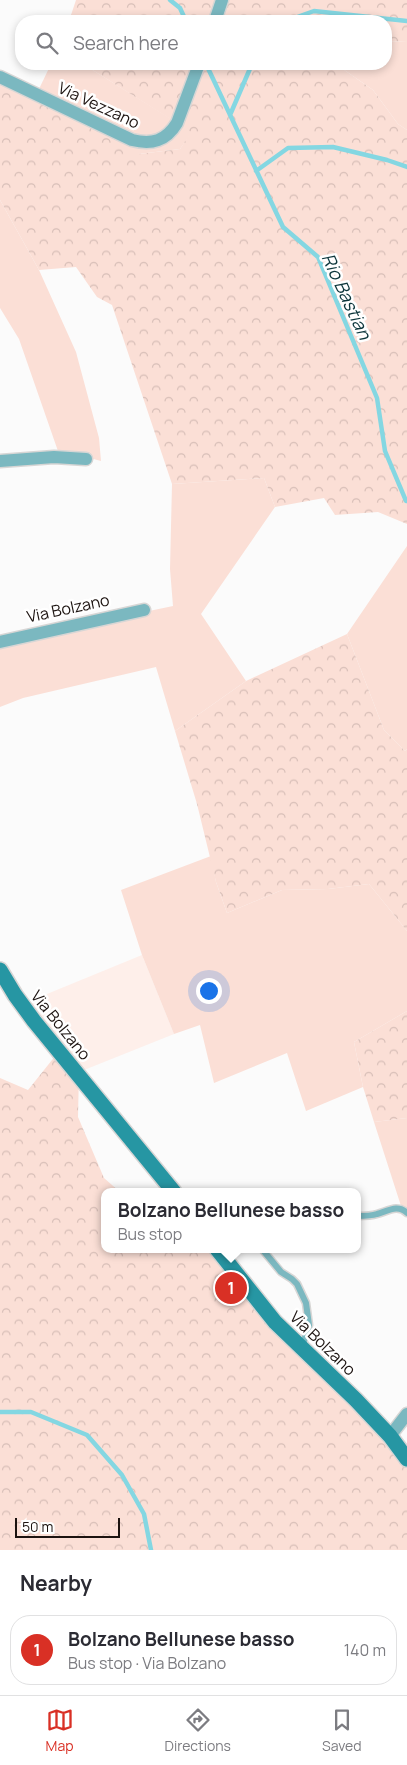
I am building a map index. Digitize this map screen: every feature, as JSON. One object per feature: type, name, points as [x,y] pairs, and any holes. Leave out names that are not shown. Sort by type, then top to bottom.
[{"type":"street","points":[[217,15],[222,0]]},
{"type":"street","name":"Via Vezzano","points":[[0,77],[132,140],[149,143],[166,137],[173,130],[197,70]]},
{"type":"street","points":[[0,461],[46,457],[86,460]]},
{"type":"street","name":"Via Bolzano","points":[[0,642],[144,610]]},
{"type":"street","name":"Via Bolzano","points":[[0,970],[34,1021],[171,1188]]},
{"type":"street","name":"Via Bolzano","points":[[221,1253],[275,1322],[356,1400],[390,1436],[407,1459]]},
{"type":"street","points":[[390,1436],[407,1414]]},
{"type":"lane","points":[[361,1216],[376,1215],[395,1208],[401,1209],[407,1214]]},
{"type":"lane","points":[[265,1253],[281,1272],[297,1284],[306,1303],[309,1325],[302,1348]]},
{"type":"shaded area","points":[[142,955],[174,1034],[79,1072],[25,1003]]},
{"type":"green space","points":[[76,0],[407,0],[407,42],[392,41],[392,15],[71,15]]},
{"type":"green space","points":[[392,41],[407,42],[407,130],[398,124],[373,90],[344,70],[392,70]]},
{"type":"green space","points":[[0,70],[134,135],[139,154],[180,149],[191,132],[93,70],[344,70],[373,90],[398,124],[407,130],[407,524],[378,512],[335,515],[324,498],[275,507],[264,478],[172,484],[112,305],[97,297],[76,267],[39,270],[0,200]]},
{"type":"green space","points":[[48,70],[93,70],[192,132],[180,149],[139,154],[39,89]]},
{"type":"green space","points":[[0,200],[39,270],[76,352],[99,438],[101,461],[59,454],[19,339],[0,308]]},
{"type":"green space","points":[[264,478],[275,507],[201,614],[246,681],[175,731],[156,667],[23,698],[0,707],[0,645],[44,633],[173,606],[170,569],[172,484]]},
{"type":"green space","points":[[407,546],[407,749],[405,751],[384,730],[347,634]]},
{"type":"green space","points":[[347,634],[384,730],[405,751],[407,749],[407,931],[369,884],[328,889],[282,890],[227,913],[216,882],[197,804],[175,731],[246,681]]},
{"type":"green space","points":[[211,856],[216,882],[227,913],[282,890],[328,889],[369,884],[407,931],[407,1011],[354,1042],[363,1087],[306,1111],[287,1053],[214,1083],[200,1025],[174,1034],[142,955],[121,890]]},
{"type":"green space","points":[[407,1011],[407,1118],[374,1122],[363,1087],[354,1042]]},
{"type":"green space","points":[[60,1050],[79,1072],[78,1117],[104,1178],[115,1188],[101,1188],[101,1253],[217,1253],[299,1353],[389,1444],[407,1467],[407,1550],[0,1550],[0,1078],[28,1090]]},
{"type":"green space","points":[[407,1118],[407,1212],[401,1206],[374,1122]]},
{"type":"waterway","name":"Rio Bastian","points":[[170,0],[180,8],[183,15]]},
{"type":"waterway","points":[[303,15],[314,11],[351,15]]},
{"type":"waterway","points":[[392,19],[407,21]]},
{"type":"waterway","name":"Rio Bastian","points":[[209,70],[283,227],[318,257],[377,398],[385,451],[407,501]]},
{"type":"waterway","points":[[230,115],[249,70]]},
{"type":"waterway","points":[[256,171],[288,148],[333,147],[387,160],[407,167]]},
{"type":"waterway","points":[[0,1412],[31,1412],[87,1435],[122,1475],[144,1514],[151,1550]]},
{"type":"place","name":"Bolzano Bellunese basso","points":[[231,1288]]}]
